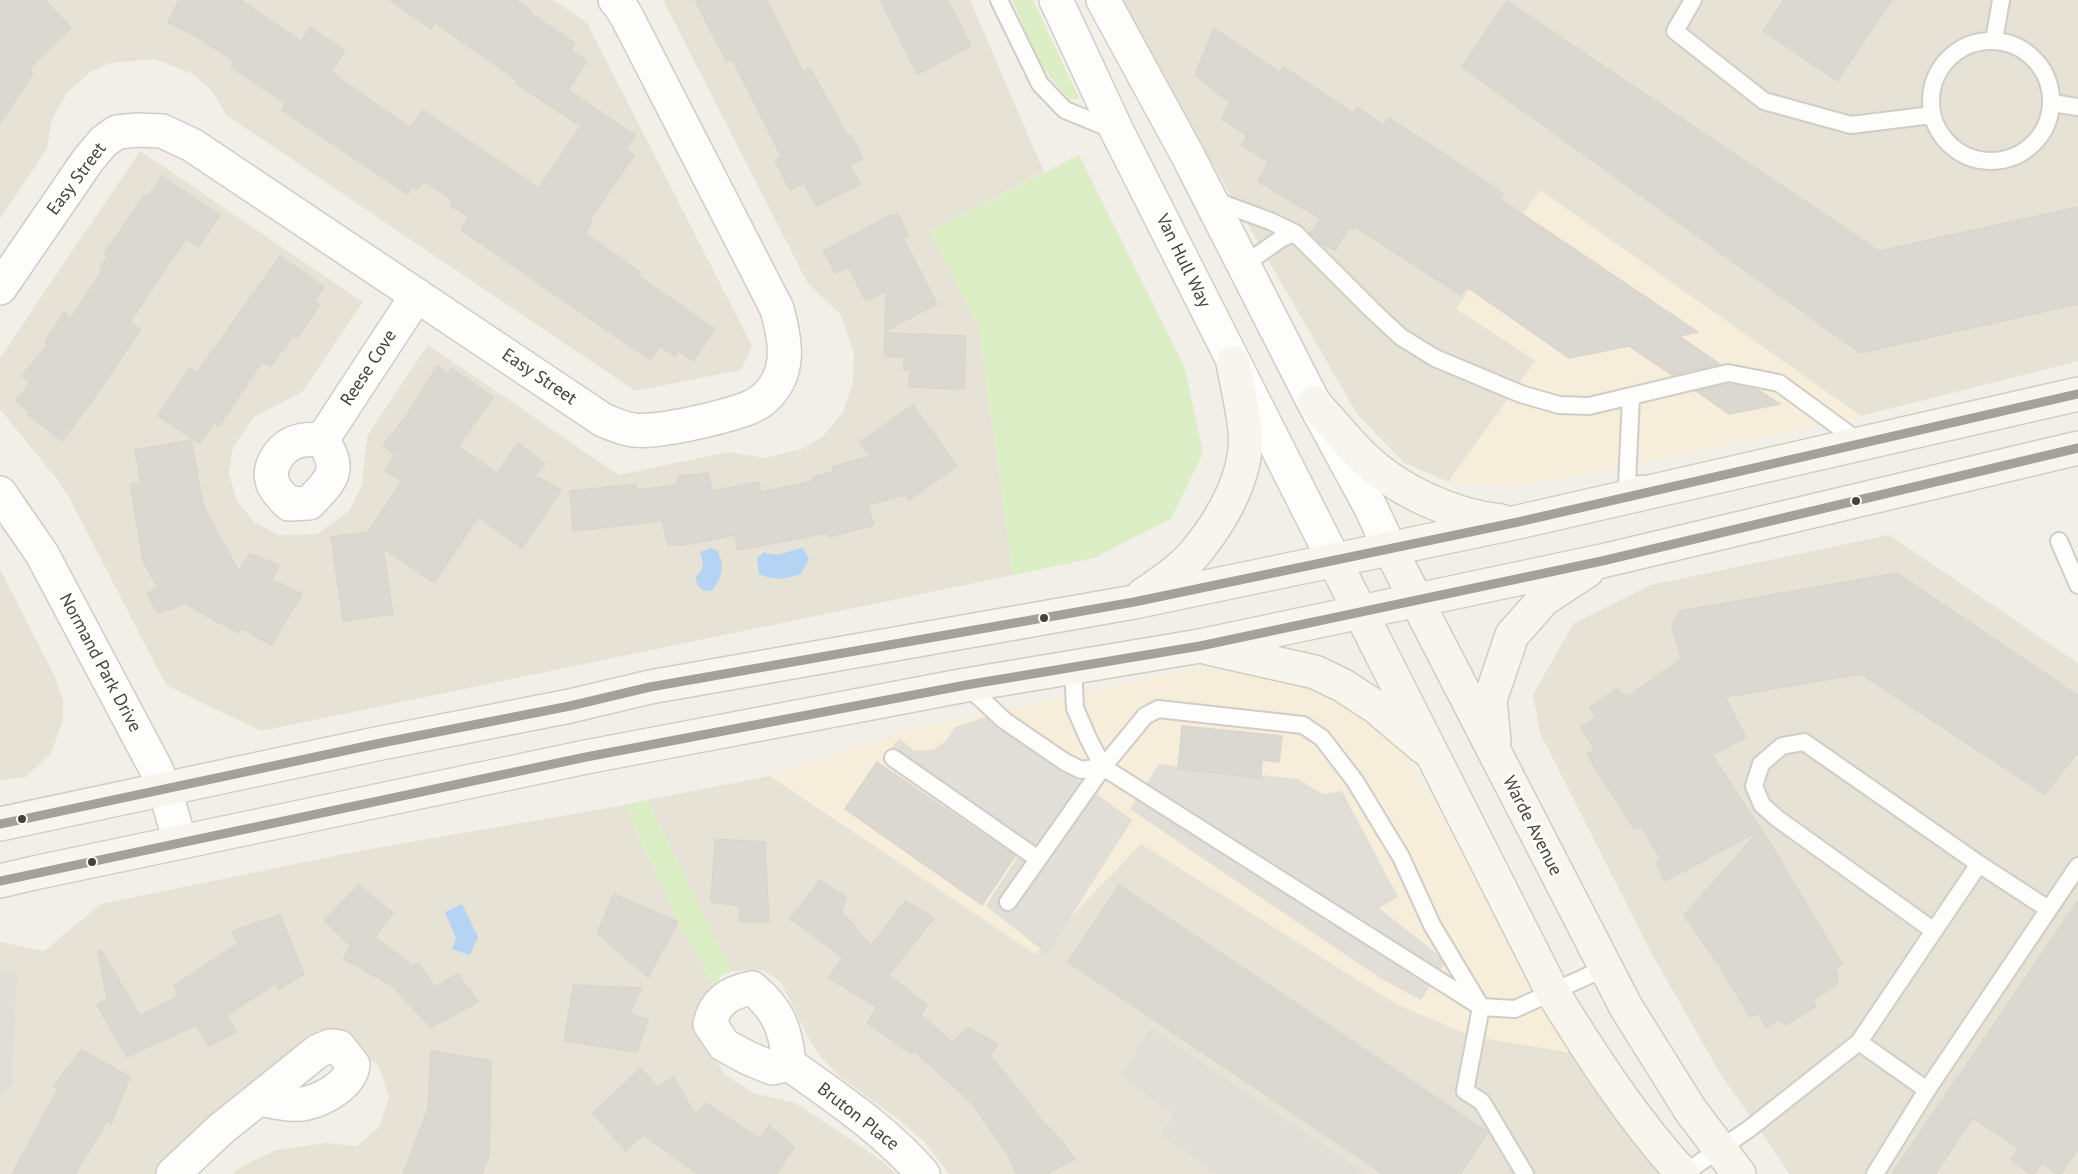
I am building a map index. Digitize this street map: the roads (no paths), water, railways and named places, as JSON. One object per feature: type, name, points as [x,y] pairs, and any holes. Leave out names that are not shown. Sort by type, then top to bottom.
[{"type":"main road","points":[[1134,602],[1173,575],[1199,549],[1227,505],[1238,482],[1244,459],[1245,432],[1233,363]]},
{"type":"main road","points":[[0,824],[376,744],[570,706],[650,687],[1134,602],[1390,549],[1518,522],[2078,393]]},
{"type":"main road","points":[[1314,403],[1362,455],[1383,474],[1434,502],[1482,519],[1518,522]]},
{"type":"main road","points":[[0,881],[586,757],[966,685],[1200,646],[1602,561],[2078,448]]},
{"type":"main road","name":"Warde Avenue","points":[[1390,549],[1626,1007],[1691,1111],[1729,1161]]},
{"type":"main road","points":[[1334,560],[1553,993],[1631,1109],[1662,1152],[1683,1174]]},
{"type":"main road","points":[[1496,754],[1490,700],[1512,635],[1544,599],[1602,561]]},
{"type":"main road","points":[[1200,646],[1315,672],[1342,684],[1376,707],[1436,759]]},
{"type":"street","name":"Easy Street","points":[[0,288],[88,160],[103,142],[117,132],[162,130],[192,145],[603,420],[634,430],[658,429],[744,410],[763,400],[775,388],[783,365],[785,342],[777,309],[627,17],[615,0]]},
{"type":"street","name":"Van Hull Way","points":[[1056,0],[1117,131],[1334,560]]},
{"type":"street","points":[[1103,0],[1245,264],[1314,403]]},
{"type":"street","points":[[1158,211],[1210,199]]},
{"type":"street","name":"Reese Cove","points":[[322,440],[417,295]]},
{"type":"street","name":"Warde Avenue","points":[[1314,403],[1371,508],[1390,549]]},
{"type":"street","name":"Normand Park Drive","points":[[0,493],[42,554],[155,767],[165,790],[180,842]]},
{"type":"street","name":"Bruton Place","points":[[789,1064],[879,1130],[904,1152],[923,1174]]},
{"type":"street","points":[[173,1174],[221,1129],[258,1099]]},
{"type":"lane","points":[[999,0],[1040,84],[1065,110],[1117,131]]},
{"type":"lane","points":[[1693,0],[1675,31],[1764,101],[1851,125],[1932,115]]},
{"type":"lane","points":[[1994,41],[2001,0]]},
{"type":"lane","points":[[1985,40],[1994,41],[2006,42],[2025,50],[2040,64],[2049,83],[2052,103],[2048,122],[2039,139],[2024,152],[2006,160],[1987,162],[1968,157],[1952,147],[1939,132],[1932,115],[1931,95],[1936,75],[1948,58],[1965,46],[1985,40]]},
{"type":"lane","points":[[2052,103],[2078,107]]},
{"type":"lane","points":[[1210,199],[1270,221],[1295,233],[1401,337],[1435,358],[1521,394],[1559,405],[1589,406],[1728,373],[1779,383],[1862,443]]},
{"type":"lane","points":[[1245,264],[1282,238],[1295,233]]},
{"type":"lane","points":[[1631,396],[1628,485],[1690,482]]},
{"type":"lane","points":[[2059,541],[2078,585]]},
{"type":"lane","points":[[1073,666],[1075,708],[1103,767],[1481,1007],[1515,1009],[1605,968]]},
{"type":"lane","points":[[966,685],[1005,721],[1065,762],[1081,770],[1103,767]]},
{"type":"lane","points":[[1008,902],[1103,767],[1146,716],[1158,709],[1303,725],[1322,738],[1356,781],[1401,857],[1432,925],[1481,1007],[1465,1092],[1482,1102],[1526,1174]]},
{"type":"lane","points":[[1934,930],[1778,819],[1762,805],[1754,786],[1761,764],[1782,746],[1804,742],[1979,864],[2048,909]]},
{"type":"lane","points":[[893,758],[1038,859]]},
{"type":"lane","points":[[1683,1174],[1729,1161],[1749,1128],[1859,1042],[1979,864]]},
{"type":"lane","points":[[1875,1174],[1928,1090],[2078,866]]},
{"type":"lane","points":[[1859,1042],[1928,1090]]},
{"type":"water","points":[[711,548],[718,551],[722,571],[713,590],[704,591],[697,585],[696,576],[703,562],[700,552]]},
{"type":"water","points":[[803,548],[809,559],[801,574],[769,578],[759,574],[757,558],[764,552],[775,555]]},
{"type":"water","points":[[462,904],[478,937],[470,955],[452,949],[456,938],[445,912]]}]
